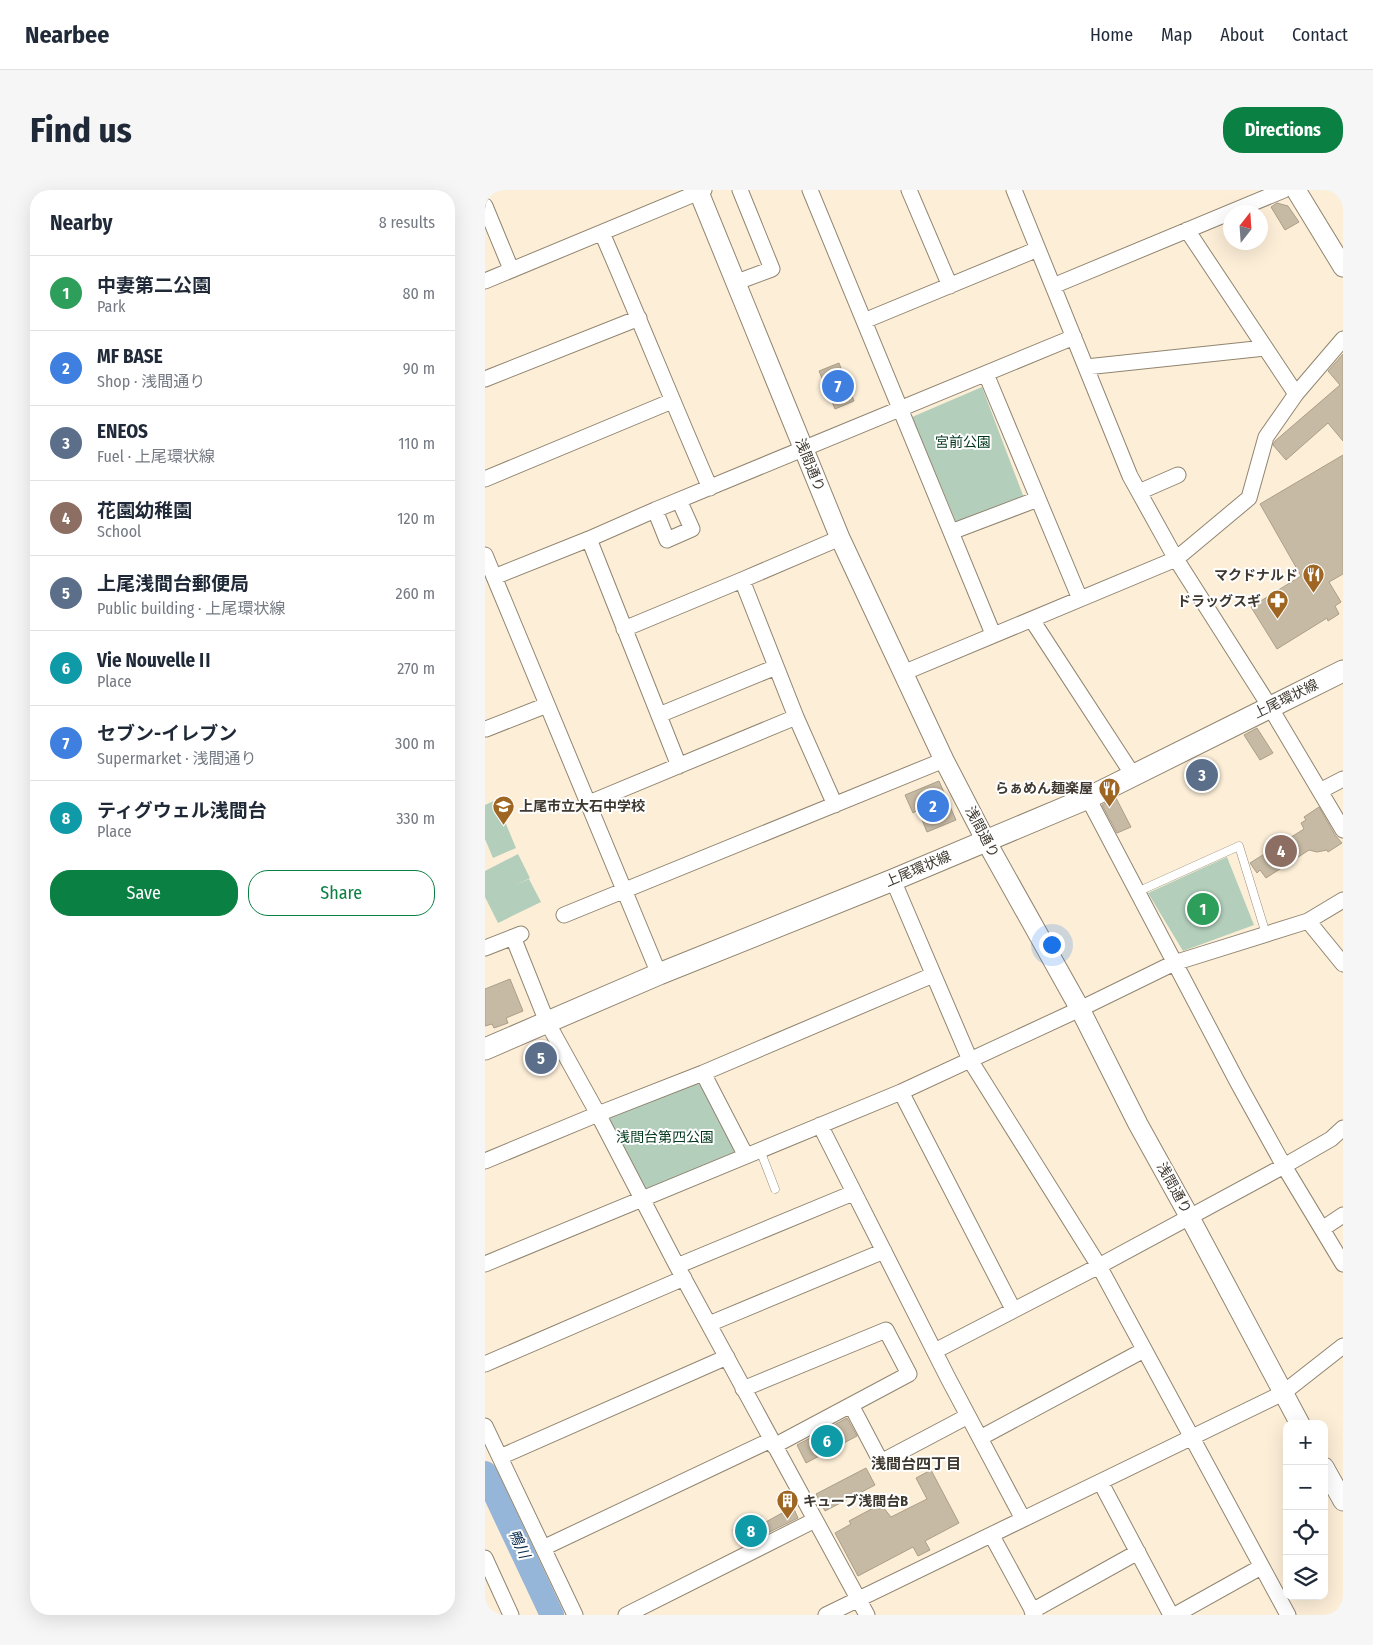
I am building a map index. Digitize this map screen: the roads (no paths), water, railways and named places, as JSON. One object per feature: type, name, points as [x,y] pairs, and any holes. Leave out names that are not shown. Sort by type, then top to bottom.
[{"type":"main road","name":"上尾環状線","points":[[485,1049],[659,974],[893,880],[1087,798],[1343,670]]},
{"type":"street","points":[[737,282],[772,269],[740,190]]},
{"type":"street","points":[[810,190],[993,634]]},
{"type":"street","points":[[909,190],[949,286]]},
{"type":"street","points":[[1014,190],[1130,476],[1176,559],[1270,707],[1343,830]]},
{"type":"street","points":[[1053,286],[1284,190]]},
{"type":"street","points":[[1295,190],[1343,267]]},
{"type":"street","points":[[485,281],[700,191]]},
{"type":"street","name":"浅間通り","points":[[700,191],[840,538],[944,760],[986,841],[1080,1009],[1138,1124],[1298,1420]]},
{"type":"street","points":[[485,206],[511,269]]},
{"type":"street","points":[[1187,230],[1296,394]]},
{"type":"street","points":[[602,233],[710,488]]},
{"type":"street","points":[[864,321],[1038,250]]},
{"type":"street","points":[[485,379],[639,318]]},
{"type":"street","points":[[494,577],[1074,338]]},
{"type":"street","points":[[903,673],[1176,559],[1249,498],[1266,437],[1296,394],[1343,340]]},
{"type":"street","points":[[1086,367],[1265,348]]},
{"type":"street","points":[[986,374],[1079,599]]},
{"type":"street","points":[[485,480],[672,401]]},
{"type":"street","points":[[1139,492],[1177,475]]},
{"type":"street","points":[[951,532],[1038,498]]},
{"type":"street","points":[[655,510],[667,540],[692,529],[679,500]]},
{"type":"street","points":[[624,629],[840,538]]},
{"type":"street","points":[[589,539],[679,766]]},
{"type":"street","points":[[485,555],[659,974]]},
{"type":"street","points":[[742,580],[795,717],[835,806]]},
{"type":"street","points":[[1032,620],[1133,775]]},
{"type":"street","points":[[659,715],[776,667]]},
{"type":"street","points":[[486,729],[547,705]]},
{"type":"street","points":[[589,803],[795,717]]},
{"type":"street","points":[[564,915],[944,760]]},
{"type":"street","points":[[1320,791],[1343,779]]},
{"type":"street","points":[[1087,798],[1238,1083],[1284,1166],[1343,1264]]},
{"type":"street","points":[[893,880],[970,1060],[1099,1266],[1288,1615]]},
{"type":"street","points":[[485,1264],[901,1092],[1175,964],[1308,921],[1343,900]]},
{"type":"street","points":[[1308,921],[1343,964]]},
{"type":"street","points":[[485,948],[518,935],[547,1022],[598,1114],[772,1443],[867,1615]]},
{"type":"street","points":[[485,1161],[703,1073],[933,975]]},
{"type":"street","points":[[703,1073],[753,1153]]},
{"type":"street","points":[[901,1092],[1013,1310]]},
{"type":"street","points":[[820,1125],[853,1193],[1023,1519]]},
{"type":"street","points":[[935,1351],[1099,1266],[1284,1166],[1331,1140],[1343,1128]]},
{"type":"street","points":[[485,1364],[853,1193]]},
{"type":"street","points":[[1322,1229],[1343,1215]]},
{"type":"street","points":[[709,1324],[883,1251]]},
{"type":"street","points":[[543,1548],[772,1443],[851,1405],[909,1374],[886,1330],[743,1389]]},
{"type":"street","points":[[826,1615],[1283,1393],[1343,1346]]},
{"type":"street","points":[[980,1438],[1144,1350]]},
{"type":"street","points":[[500,1458],[727,1357]]},
{"type":"street","points":[[851,1405],[881,1462],[968,1416]]},
{"type":"street","points":[[485,1426],[575,1615]]},
{"type":"street","points":[[1328,1474],[1343,1501]]},
{"type":"street","points":[[1101,1483],[1171,1615]]},
{"type":"street","points":[[626,1615],[815,1520]]},
{"type":"street","points":[[992,1536],[1033,1613],[1138,1552]]},
{"type":"street","points":[[487,1566],[511,1615]]},
{"type":"street","points":[[1175,1615],[1261,1567]]},
{"type":"lane","points":[[1137,892],[1239,846],[1266,934]]},
{"type":"lane","points":[[753,1153],[775,1189]]},
{"type":"waterway","name":"鴨川","points":[[485,1473],[552,1615]]},
{"type":"place","name":"セブン-イレブン","points":[[838,386]]},
{"type":"place","name":"マクドナルド","points":[[1314,594]]},
{"type":"place","name":"ドラッグスギ","points":[[1277,620]]},
{"type":"place","name":"ENEOS","points":[[1202,775]]},
{"type":"place","name":"MF BASE","points":[[933,806]]},
{"type":"place","name":"らぁめん麺楽屋","points":[[1109,807]]},
{"type":"place","name":"上尾市立大石中学校","points":[[503,825]]},
{"type":"place","name":"花園幼稚園","points":[[1281,851]]},
{"type":"place","name":"中妻第二公園","points":[[1203,909]]},
{"type":"place","name":"上尾浅間台郵便局","points":[[541,1058]]},
{"type":"place","name":"Vie NouvelleⅡ","points":[[827,1441]]},
{"type":"place","name":"キューブ浅間台B","points":[[787,1520]]},
{"type":"place","name":"ティグウェル浅間台","points":[[751,1531]]},
{"type":"district","name":"浅間台四丁目","points":[[916,1464]]},
{"type":"park label","name":"宮前公園","points":[[963,442]]},
{"type":"park label","name":"浅間台第四公園","points":[[665,1137]]}]
